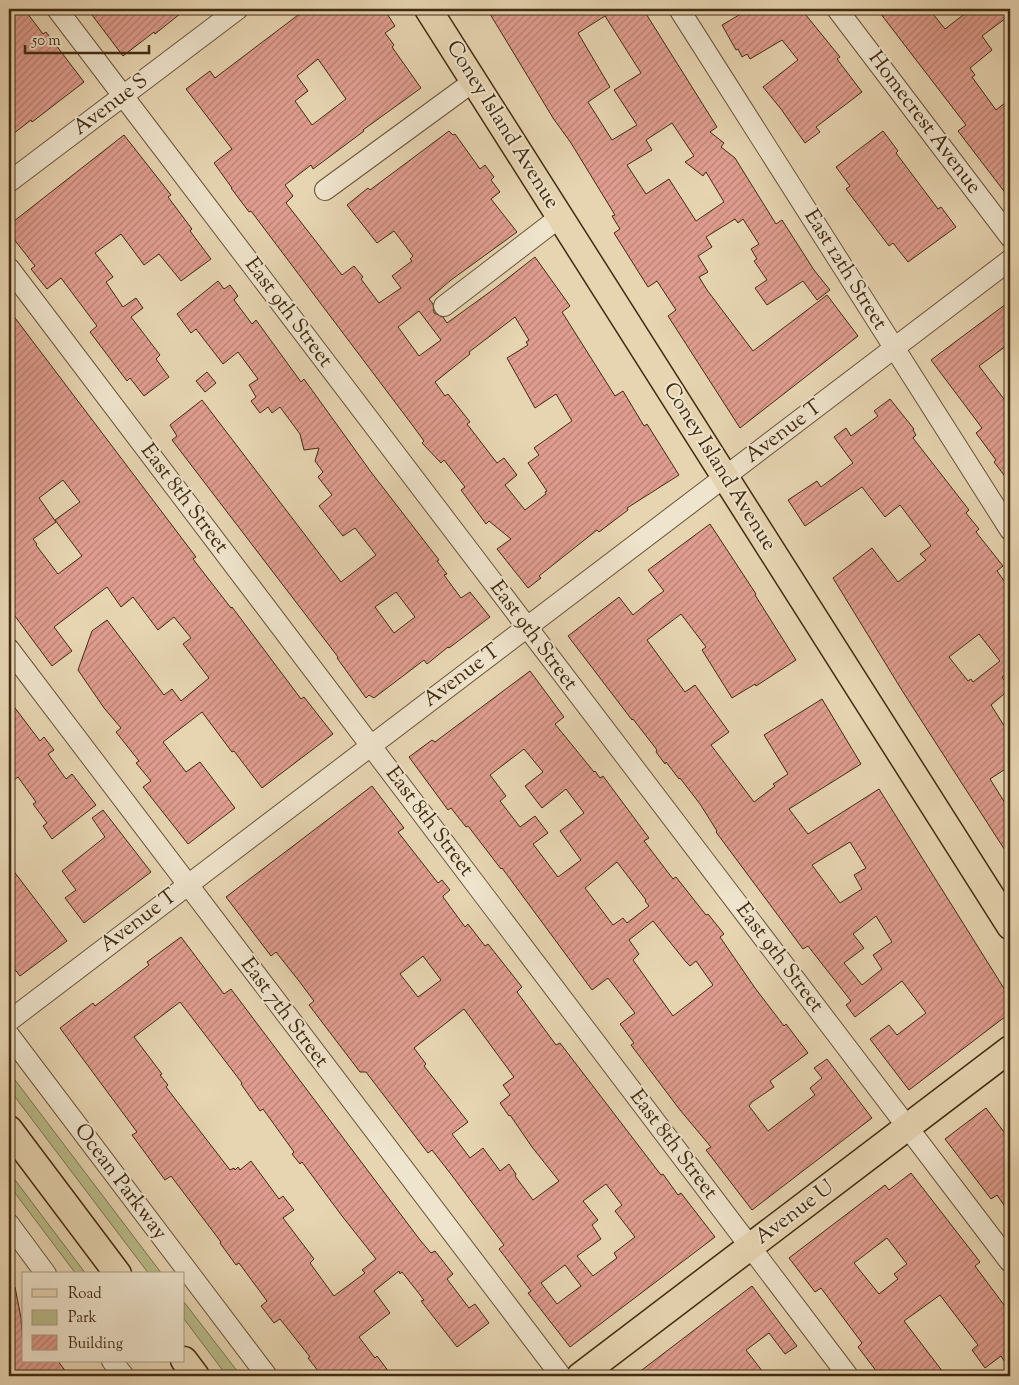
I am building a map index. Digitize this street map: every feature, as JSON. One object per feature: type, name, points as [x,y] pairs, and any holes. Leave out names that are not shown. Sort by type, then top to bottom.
[{"type":"main road","name":"Coney Island Avenue","points":[[428,9],[1010,926]]},
{"type":"main road","name":"Avenue U","points":[[580,1376],[1010,1049]]},
{"type":"main road","points":[[9,1129],[116,1272]]},
{"type":"main road","points":[[185,1361],[196,1376]]},
{"type":"street","name":"East 9th Street","points":[[57,9],[1010,1262]]},
{"type":"street","name":"Avenue S","points":[[9,182],[238,9]]},
{"type":"street","name":"East 12th Street","points":[[679,9],[1010,530]]},
{"type":"street","name":"Homecrest Avenue","points":[[837,9],[1010,237]]},
{"type":"street","points":[[325,190],[474,81]]},
{"type":"street","points":[[444,306],[560,217]]},
{"type":"street","name":"Avenue T","points":[[9,1021],[1010,260]]},
{"type":"street","name":"East 8th Street","points":[[9,268],[848,1376]]},
{"type":"street","name":"East 7th Street","points":[[9,649],[561,1376]]},
{"type":"street","name":"Ocean Parkway","points":[[9,1035],[267,1376]]},
{"type":"street","points":[[9,1224],[45,1272]]},
{"type":"street","points":[[113,1362],[124,1376]]},
{"type":"green space","points":[[9,1072],[160,1272],[147,1272],[9,1089]]},
{"type":"green space","points":[[9,1172],[84,1272],[74,1272],[9,1185]]},
{"type":"green space","points":[[185,1303],[241,1376],[227,1376],[185,1320]]},
{"type":"building","points":[[19,9],[24,9],[43,34],[46,32],[84,82],[32,122],[31,120],[9,137],[9,16]]},
{"type":"building","points":[[100,9],[186,9],[155,34],[154,32],[123,56],[92,15]]},
{"type":"building","points":[[306,9],[384,9],[395,26],[385,33],[394,45],[392,47],[421,88],[313,169],[311,165],[285,185],[293,196],[286,203],[342,275],[354,266],[379,303],[401,288],[392,276],[412,261],[410,259],[413,256],[394,231],[377,243],[347,205],[449,131],[453,135],[455,134],[480,169],[485,165],[494,177],[491,180],[500,192],[491,199],[517,232],[451,280],[429,299],[433,304],[434,313],[443,317],[447,323],[535,257],[570,306],[562,312],[615,396],[623,391],[644,426],[647,424],[679,475],[627,508],[628,510],[599,532],[597,530],[539,576],[541,578],[528,588],[497,549],[511,539],[489,521],[486,524],[461,490],[465,487],[444,460],[441,463],[422,443],[424,441],[413,426],[251,211],[249,212],[214,163],[232,149],[186,89],[210,71],[215,78]],"holes":[[[318,59],[346,99],[312,125],[295,101],[308,91],[297,76]],[[419,311],[441,340],[419,356],[398,327]],[[515,317],[529,340],[526,342],[528,345],[507,358],[535,408],[556,394],[572,421],[534,448],[539,455],[528,463],[547,491],[545,492],[546,494],[525,510],[505,485],[517,475],[504,458],[497,463],[467,424],[470,422],[448,394],[445,396],[435,382],[470,354],[469,352]]]},
{"type":"building","points":[[487,9],[643,9],[717,127],[710,132],[724,143],[721,147],[735,158],[776,224],[782,220],[814,270],[830,290],[817,300],[803,281],[767,305],[755,288],[767,280],[754,261],[757,259],[751,249],[759,244],[743,219],[738,223],[735,219],[706,237],[712,247],[698,256],[708,272],[699,277],[707,290],[753,351],[827,295],[858,336],[740,428],[668,316],[676,310],[657,281],[648,287],[614,233],[620,229],[612,216],[615,215],[571,143],[553,118]],"holes":[[[605,16],[641,73],[614,90],[637,125],[612,140],[588,102],[610,87],[578,33]],[[672,123],[694,156],[685,162],[703,176],[706,172],[724,202],[696,221],[669,179],[646,194],[627,165],[652,150],[646,140]]]},
{"type":"building","points":[[735,9],[801,9],[840,57],[837,59],[862,92],[816,127],[820,132],[805,143],[763,87],[798,60],[782,40],[750,59],[747,54],[742,57],[722,25],[739,15]]},
{"type":"building","points":[[877,9],[929,9],[945,29],[971,9],[1010,9],[1010,15],[982,36],[992,50],[970,68],[975,75],[972,77],[996,110],[1010,99],[1010,199],[958,131],[966,125]]},
{"type":"building","points":[[883,131],[898,151],[896,153],[938,209],[941,207],[956,227],[908,262],[893,243],[889,246],[846,189],[850,186],[836,167]]},
{"type":"building","points":[[124,135],[171,195],[168,197],[211,259],[181,281],[159,254],[144,265],[121,234],[95,253],[113,277],[106,282],[123,307],[136,298],[143,308],[131,317],[160,355],[156,359],[169,377],[144,396],[130,378],[127,381],[90,332],[97,326],[61,278],[47,289],[31,269],[35,266],[9,233],[9,225]]},
{"type":"building","points":[[218,281],[224,289],[230,285],[238,296],[234,300],[252,324],[256,320],[301,382],[304,379],[371,472],[439,560],[437,561],[447,574],[444,575],[461,598],[470,592],[490,617],[427,664],[424,660],[374,698],[369,695],[366,698],[338,657],[172,440],[177,436],[170,425],[202,400],[341,582],[376,555],[355,528],[343,536],[319,506],[332,495],[318,477],[323,472],[315,461],[319,448],[304,450],[300,434],[280,407],[272,413],[268,407],[260,413],[251,401],[256,397],[249,385],[258,379],[238,352],[223,364],[196,329],[191,333],[177,314]],"holes":[[[396,592],[415,617],[394,633],[375,607]]]},
{"type":"building","points":[[1010,301],[1010,343],[979,366],[1010,407],[1010,483],[976,433],[982,428],[931,360]]},
{"type":"building","points":[[9,310],[196,557],[193,559],[232,607],[301,699],[304,697],[333,734],[262,788],[202,712],[163,742],[186,772],[200,762],[235,808],[188,844],[143,787],[151,781],[136,763],[139,761],[116,732],[121,728],[104,708],[78,670],[92,631],[107,620],[164,695],[172,689],[181,701],[209,678],[183,644],[191,638],[174,617],[158,630],[133,597],[121,607],[107,587],[54,627],[72,651],[52,666],[9,608]],"holes":[[[63,480],[80,502],[55,520],[82,556],[58,574],[33,539],[56,522],[39,498]]]},
{"type":"building","points":[[207,372],[216,383],[205,392],[196,381]]},
{"type":"building","points":[[890,399],[914,429],[916,435],[913,438],[969,510],[966,513],[979,529],[976,532],[1003,566],[997,571],[1010,589],[1010,675],[1008,672],[1002,677],[1010,689],[991,705],[1010,735],[1010,766],[990,779],[1010,811],[1010,858],[903,692],[833,578],[872,548],[898,582],[926,560],[920,554],[931,546],[900,505],[885,517],[862,487],[805,526],[788,500],[817,481],[821,487],[853,463],[834,437],[846,428],[851,436],[878,416],[874,411]],"holes":[[[979,634],[1000,661],[973,682],[971,679],[968,681],[949,657]]]},
{"type":"building","points":[[710,524],[796,660],[756,686],[755,684],[732,698],[702,650],[706,647],[681,614],[647,640],[685,692],[695,685],[729,732],[711,745],[754,802],[775,786],[773,784],[788,774],[764,735],[822,699],[861,764],[789,809],[808,834],[879,789],[1010,998],[1010,1013],[909,1090],[870,1039],[889,1025],[897,1035],[926,1013],[902,981],[855,1017],[846,1005],[851,1001],[808,946],[803,949],[716,832],[700,804],[666,762],[665,764],[656,752],[657,750],[568,636],[619,597],[633,615],[664,591],[648,570]],"holes":[[[850,842],[866,868],[854,875],[862,889],[840,903],[812,865]],[[876,916],[892,942],[873,955],[882,969],[862,985],[844,963],[864,948],[853,934]]]},
{"type":"building","points":[[530,671],[564,717],[555,724],[594,772],[600,778],[603,776],[649,838],[644,841],[673,879],[676,877],[706,915],[708,914],[724,934],[720,937],[755,988],[784,1026],[786,1024],[808,1053],[770,1081],[774,1087],[749,1106],[768,1131],[815,1095],[810,1088],[822,1078],[814,1068],[827,1059],[872,1118],[752,1210],[706,1150],[711,1147],[680,1110],[631,1045],[634,1043],[620,1024],[635,1013],[608,978],[592,990],[502,868],[468,826],[466,827],[451,808],[448,810],[409,757],[432,740],[435,742]],"holes":[[[524,749],[543,772],[525,786],[542,808],[566,789],[584,813],[560,831],[581,860],[558,877],[533,844],[548,833],[535,816],[520,827],[500,801],[506,796],[490,775]],[[617,862],[649,906],[627,923],[623,918],[613,925],[585,888]],[[653,921],[690,966],[696,961],[713,985],[673,1016],[633,960],[639,954],[629,940]]]},
{"type":"building","points":[[9,700],[40,741],[44,737],[54,750],[48,754],[66,779],[72,774],[96,805],[52,839],[43,826],[47,823],[33,804],[36,802],[18,777],[14,780],[9,772]]},
{"type":"building","points":[[372,786],[404,828],[398,832],[438,883],[442,880],[450,890],[443,897],[465,927],[468,924],[485,946],[488,944],[522,987],[517,992],[556,1045],[560,1043],[661,1175],[663,1174],[678,1195],[681,1193],[715,1237],[570,1347],[528,1293],[531,1291],[499,1249],[504,1245],[450,1173],[432,1150],[428,1153],[366,1072],[360,1072],[309,1005],[314,1001],[299,981],[276,952],[271,956],[226,897]],"holes":[[[423,956],[441,980],[418,997],[400,974]],[[464,1009],[514,1077],[503,1085],[510,1095],[500,1103],[559,1181],[533,1200],[515,1176],[516,1174],[509,1164],[500,1171],[483,1148],[470,1158],[452,1134],[468,1122],[424,1066],[426,1064],[414,1048]],[[606,1184],[622,1205],[615,1211],[635,1237],[614,1253],[617,1258],[593,1276],[577,1256],[601,1239],[592,1225],[598,1220],[583,1201]],[[565,1265],[581,1286],[557,1304],[541,1283]]]},
{"type":"building","points":[[103,810],[151,872],[84,923],[65,898],[76,890],[62,871],[105,837],[92,818]]},
{"type":"building","points":[[9,865],[67,941],[20,976],[9,962]]},
{"type":"building","points":[[181,937],[224,994],[231,989],[420,1240],[431,1253],[435,1251],[453,1274],[447,1279],[469,1308],[475,1304],[489,1323],[457,1347],[421,1301],[424,1300],[402,1272],[400,1274],[399,1271],[374,1291],[390,1313],[359,1337],[392,1376],[322,1376],[308,1358],[310,1357],[280,1319],[274,1323],[261,1306],[267,1301],[239,1263],[236,1265],[171,1176],[165,1180],[132,1135],[137,1132],[60,1028],[93,1003],[95,1006],[149,965],[147,962]],"holes":[[[180,1002],[242,1083],[260,1111],[263,1109],[294,1152],[292,1154],[300,1164],[302,1162],[376,1259],[362,1270],[365,1273],[334,1296],[310,1263],[314,1259],[283,1218],[294,1210],[283,1196],[279,1199],[251,1161],[240,1170],[238,1167],[235,1170],[234,1168],[230,1170],[166,1087],[168,1085],[160,1075],[162,1074],[134,1037]]]},
{"type":"building","points":[[986,1108],[1010,1140],[1010,1214],[997,1195],[991,1199],[945,1139]]},
{"type":"building","points":[[911,1173],[980,1262],[975,1266],[1010,1313],[1010,1370],[1001,1356],[985,1368],[972,1350],[978,1345],[940,1295],[904,1321],[946,1376],[880,1376],[858,1347],[862,1343],[821,1288],[815,1292],[789,1258],[885,1185],[889,1190]],"holes":[[[887,1238],[907,1264],[894,1274],[898,1279],[879,1294],[854,1263]]]},
{"type":"building","points":[[752,1286],[797,1346],[785,1354],[769,1333],[746,1350],[766,1376],[634,1376]]},
{"type":"building","points":[[15,1287],[21,1318],[22,1362],[59,1362],[69,1376],[9,1376],[9,1288]]}]
